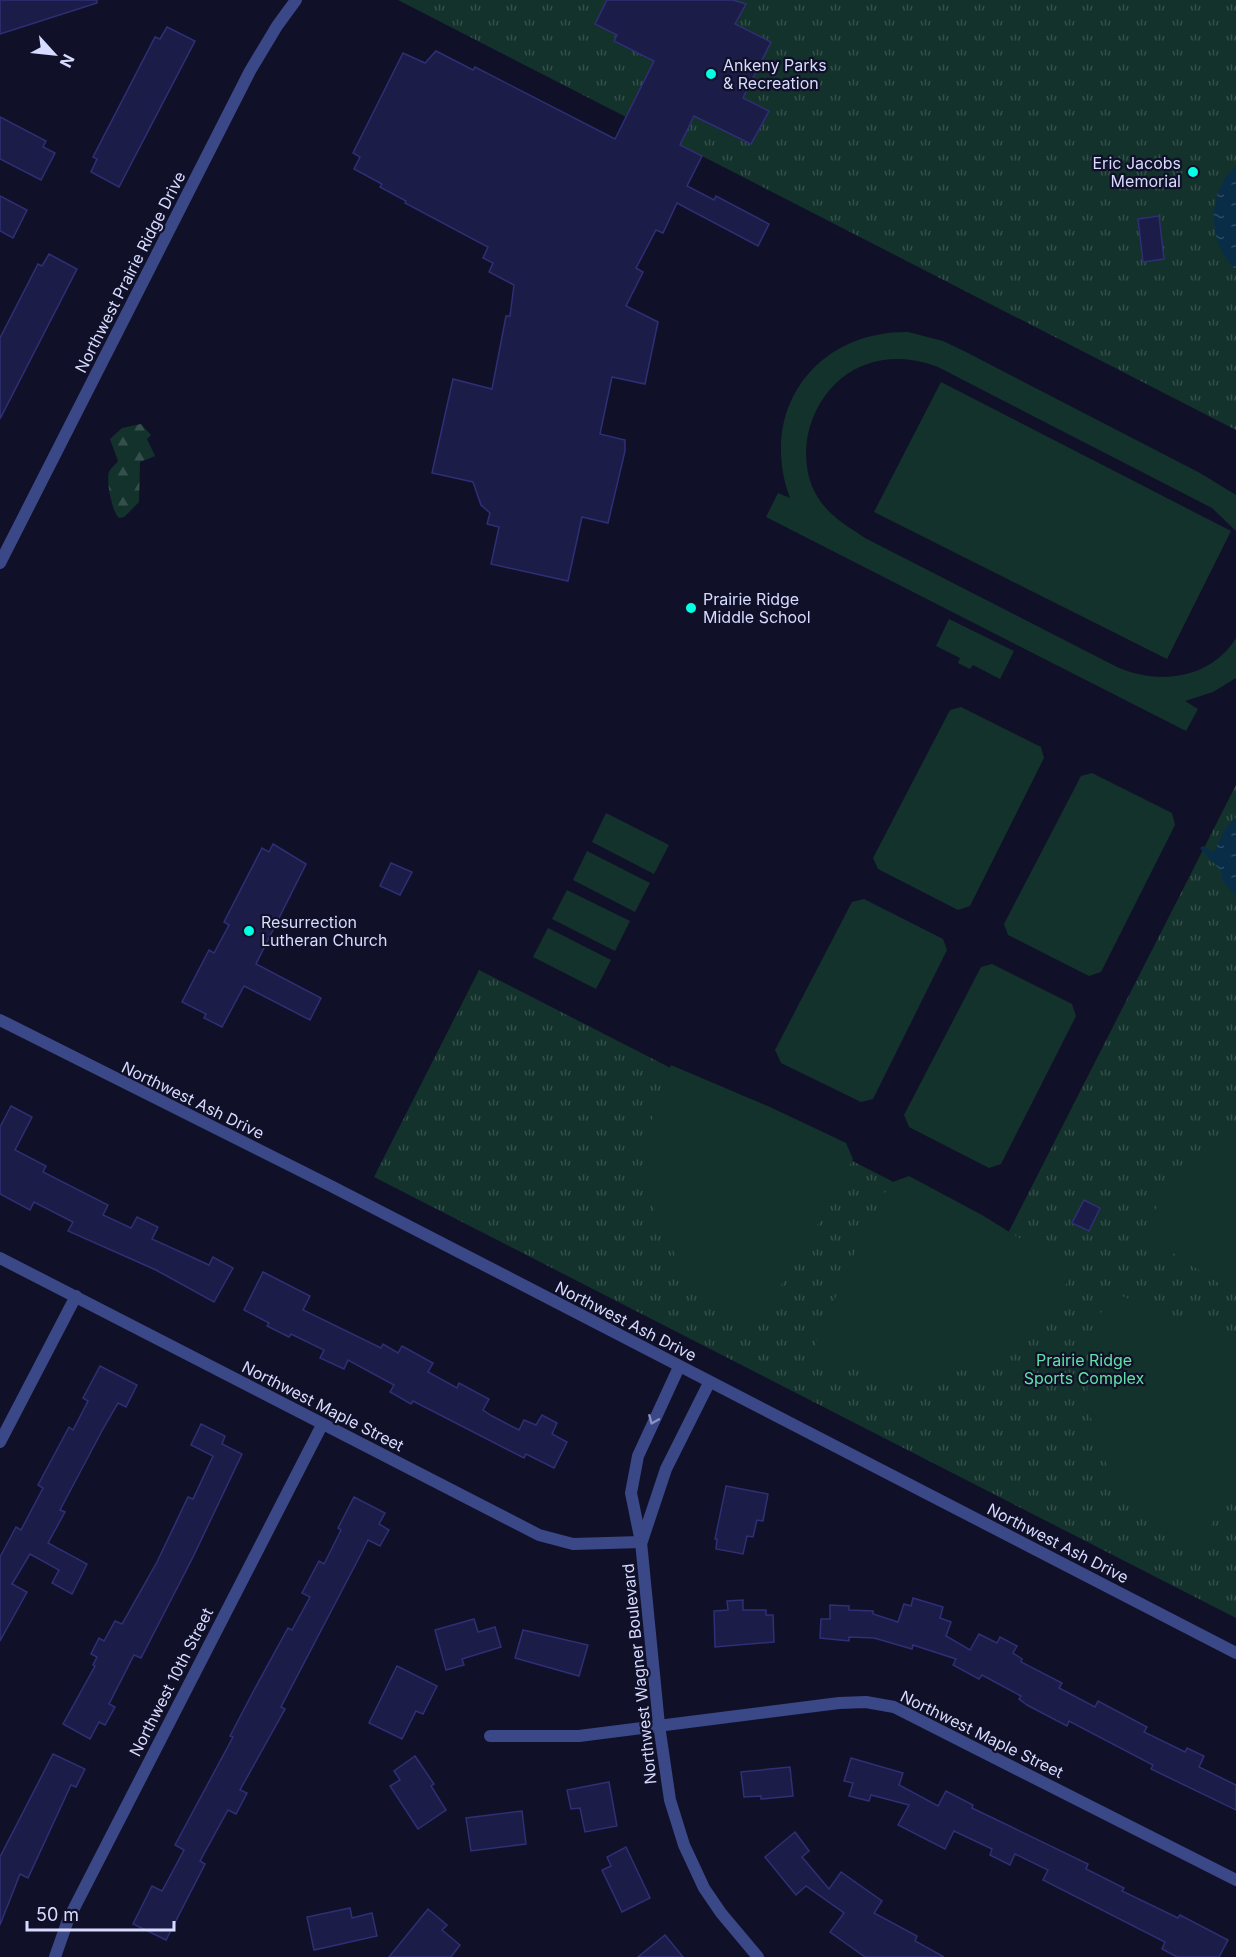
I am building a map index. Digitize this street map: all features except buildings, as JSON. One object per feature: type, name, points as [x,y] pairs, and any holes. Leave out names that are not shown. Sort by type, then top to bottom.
[{"type":"street","name":"Northwest Prairie Ridge Drive","points":[[0,563],[250,71],[277,26],[296,0]]},
{"type":"street","name":"Northwest Ash Drive","points":[[0,1020],[331,1186],[1236,1653]]},
{"type":"street","name":"Northwest Maple Street","points":[[0,1258],[539,1535],[573,1544],[641,1542]]},
{"type":"street","points":[[0,1442],[76,1296]]},
{"type":"street","name":"Northwest Wagner Boulevard","points":[[679,1367],[638,1456],[631,1493],[641,1542],[658,1725],[670,1800],[684,1845],[704,1888],[721,1913],[758,1957]]},
{"type":"street","name":"Northwest Wagner Boulevard","points":[[641,1542],[666,1469],[709,1383]]},
{"type":"street","name":"Northwest 10th Street","points":[[55,1957],[71,1913],[322,1425]]},
{"type":"street","name":"Northwest Maple Street","points":[[490,1736],[579,1736],[839,1703],[866,1702],[894,1707],[1236,1880]]},
{"type":"green space","points":[[398,0],[1236,0],[1236,430]]},
{"type":"green space","points":[[908,332],[943,341],[964,351],[1200,473],[1236,495],[1236,531],[1212,508],[938,367],[916,361],[895,359],[875,361],[857,368],[840,379],[826,394],[808,434],[806,458],[810,482],[821,503],[838,520],[865,538],[1117,667],[1149,676],[1182,675],[1212,663],[1236,638],[1236,678],[1213,692],[1185,701],[1198,709],[1186,731],[766,517],[778,493],[790,498],[782,466],[782,436],[788,407],[802,382],[821,361],[845,345],[875,335]]},
{"type":"green space","points":[[941,382],[1231,531],[1167,659],[874,512]]},
{"type":"green space","points":[[141,424],[151,435],[147,439],[155,456],[140,462],[139,502],[124,517],[119,518],[114,510],[109,489],[109,472],[118,461],[110,439],[122,428]]},
{"type":"green space","points":[[949,619],[1014,651],[1000,679],[973,665],[970,669],[958,663],[960,658],[936,646]]},
{"type":"green space","points":[[961,707],[1041,747],[1044,758],[970,906],[958,910],[878,869],[873,858],[950,710]]},
{"type":"green space","points":[[1092,773],[1172,813],[1175,825],[1101,972],[1089,976],[1008,935],[1004,924],[1081,776]]},
{"type":"green space","name":"Prairie Ridge Sports Complex","points":[[1236,785],[1236,1618],[374,1177],[479,970],[1005,1239]]},
{"type":"green space","points":[[606,813],[669,845],[654,874],[592,842]]},
{"type":"green space","points":[[587,851],[650,883],[635,912],[573,880]]},
{"type":"green space","points":[[567,890],[630,921],[615,951],[552,919]]},
{"type":"green space","points":[[864,899],[943,939],[947,950],[873,1099],[861,1102],[781,1063],[775,1050],[852,902]]},
{"type":"green space","points":[[548,928],[611,960],[596,989],[533,957]]},
{"type":"green space","points":[[992,964],[1072,1004],[1076,1016],[1001,1164],[989,1168],[909,1127],[904,1115],[981,967]]},
{"type":"green space","points":[[671,1065],[770,1107],[846,1143],[853,1159],[812,1235],[757,1324],[721,1302],[692,1276],[670,1246],[656,1214],[649,1179],[649,1142],[656,1104]]},
{"type":"green space","points":[[1236,1139],[1236,1294],[1142,1233],[1160,1203],[1181,1178],[1206,1156]]},
{"type":"green space","points":[[909,1176],[982,1215],[1073,1271],[1052,1307],[1025,1335],[995,1356],[962,1370],[926,1377],[888,1376],[850,1368],[812,1352],[853,1257],[890,1183]]},
{"type":"green space","points":[[1111,1292],[1210,1330],[1236,1344],[1236,1485],[1196,1549],[1169,1534],[1145,1516],[1125,1494],[1109,1469],[1097,1442],[1090,1413],[1087,1383],[1089,1352],[1095,1329]]},
{"type":"water","points":[[1236,166],[1236,270],[1226,259],[1220,246],[1215,232],[1214,218],[1219,189]]},
{"type":"water","points":[[1236,817],[1236,896],[1222,880],[1221,871],[1200,848],[1203,846],[1214,852],[1226,827]]},
{"type":"place","name":"Ankeny Parks & Recreation","points":[[711,74]]},
{"type":"place","name":"Eric Jacobs Memorial","points":[[1193,172]]},
{"type":"place","name":"Prairie Ridge Middle School","points":[[691,608]]},
{"type":"place","name":"Resurrection Lutheran Church","points":[[249,931]]}]
